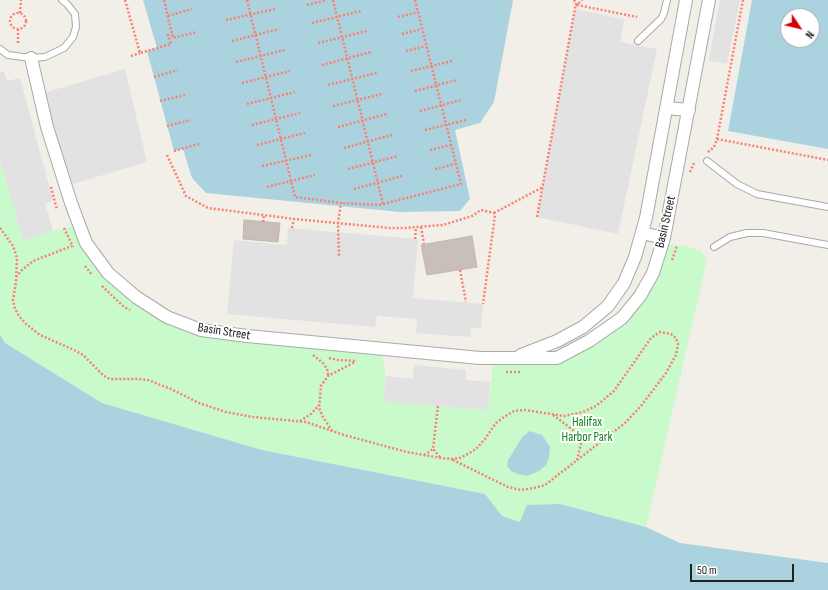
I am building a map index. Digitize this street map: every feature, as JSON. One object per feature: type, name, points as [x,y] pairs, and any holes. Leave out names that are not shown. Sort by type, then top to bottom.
[{"type":"street","name":"Basin Street","points":[[515,357],[557,341],[583,327],[608,306],[624,283],[636,256],[646,218],[686,0]]},
{"type":"street","name":"Basin Street","points":[[31,58],[47,127],[71,203],[86,243],[108,273],[136,298],[167,317],[201,330],[247,336],[480,358],[557,358],[589,341],[622,318],[640,296],[653,273],[664,238],[709,0]]},
{"type":"street","points":[[666,108],[689,110]]},
{"type":"street","points":[[642,233],[664,238]]},
{"type":"lane","points":[[0,49],[8,55],[31,58],[45,57],[64,48],[73,37],[76,27],[75,14],[62,0]]},
{"type":"lane","points":[[638,41],[661,19],[667,0]]},
{"type":"lane","points":[[706,161],[737,184],[757,194],[828,207]]},
{"type":"lane","points":[[714,247],[730,237],[747,233],[762,233],[828,245]]},
{"type":"path","points":[[20,13],[21,0]]},
{"type":"path","points":[[124,0],[140,54]]},
{"type":"path","points":[[164,0],[173,38],[197,32]]},
{"type":"path","points":[[248,0],[295,197],[341,203],[379,205],[461,184],[415,0]]},
{"type":"path","points":[[307,5],[327,0]]},
{"type":"path","points":[[333,0],[383,204]]},
{"type":"path","points":[[537,217],[576,4],[574,0]]},
{"type":"path","points":[[576,4],[582,0]]},
{"type":"path","points":[[707,153],[714,147],[717,139],[743,0]]},
{"type":"path","points":[[576,4],[637,17]]},
{"type":"path","points":[[168,16],[192,9]]},
{"type":"path","points":[[226,20],[275,9]]},
{"type":"path","points":[[312,23],[361,11]]},
{"type":"path","points":[[398,17],[418,12]]},
{"type":"path","points":[[20,13],[24,15],[26,20],[23,27],[18,29],[13,27],[10,20],[14,14],[20,13]]},
{"type":"path","points":[[18,29],[18,43]]},
{"type":"path","points":[[232,41],[279,29]]},
{"type":"path","points":[[402,34],[422,29]]},
{"type":"path","points":[[318,43],[367,31]]},
{"type":"path","points":[[131,56],[170,44],[168,35],[172,34]]},
{"type":"path","points":[[406,51],[427,46]]},
{"type":"path","points":[[236,62],[285,50]]},
{"type":"path","points":[[322,65],[371,52]]},
{"type":"path","points":[[411,71],[452,61]]},
{"type":"path","points":[[154,76],[178,70]]},
{"type":"path","points":[[242,83],[290,71]]},
{"type":"path","points":[[328,85],[377,73]]},
{"type":"path","points":[[415,91],[457,80]]},
{"type":"path","points":[[247,104],[295,92]]},
{"type":"path","points":[[333,106],[382,94]]},
{"type":"path","points":[[160,101],[185,95]]},
{"type":"path","points":[[420,111],[462,100]]},
{"type":"path","points":[[252,125],[300,113]]},
{"type":"path","points":[[338,127],[387,114]]},
{"type":"path","points":[[167,126],[191,120]]},
{"type":"path","points":[[425,130],[466,120]]},
{"type":"path","points":[[257,145],[305,133]]},
{"type":"path","points":[[344,148],[392,136]]},
{"type":"path","points":[[717,139],[828,160]]},
{"type":"path","points":[[174,151],[199,144]]},
{"type":"path","points":[[430,150],[451,145]]},
{"type":"path","points":[[168,155],[184,192],[190,198],[208,208],[378,228],[443,225],[463,220],[481,210],[494,213],[543,187]]},
{"type":"path","points":[[262,166],[310,155]]},
{"type":"path","points":[[348,169],[398,156]]},
{"type":"path","points":[[435,169],[456,164]]},
{"type":"path","points":[[267,187],[316,175]]},
{"type":"path","points":[[354,189],[402,176]]},
{"type":"path","points":[[339,257],[338,223],[341,203]]},
{"type":"path","points":[[483,304],[495,215],[494,213]]},
{"type":"path","points":[[263,222],[264,215]]},
{"type":"path","points":[[292,228],[294,219]]},
{"type":"path","points":[[415,239],[416,227]]},
{"type":"path","points":[[421,227],[424,244]]},
{"type":"path","points":[[0,228],[13,246],[17,258],[13,300],[15,309],[23,320],[40,335],[83,355],[104,376],[110,379],[133,378],[148,380],[199,403],[226,412],[253,417],[306,422],[406,452],[441,458],[460,458],[476,449],[496,423],[514,411],[525,410],[564,416],[583,412],[596,406],[614,391],[651,338],[660,332],[670,334],[676,338],[678,344],[676,355],[666,373],[641,406],[625,423],[545,485],[521,490],[508,487],[451,459]]},
{"type":"path","points":[[16,277],[22,270],[34,261],[72,246]]},
{"type":"path","points":[[460,270],[466,302]]},
{"type":"path","points":[[312,355],[324,364],[328,371],[328,376]]},
{"type":"path","points":[[333,431],[323,417],[319,408],[321,386],[328,376],[357,361]]},
{"type":"path","points":[[299,422],[311,414],[319,404]]},
{"type":"path","points":[[424,455],[433,448],[438,406]]},
{"type":"path","points":[[552,415],[573,430],[578,437],[580,444],[576,460]]},
{"type":"path","points":[[433,448],[441,458]]},
{"type":"green space","name":"Halifax Harbor Park","points":[[0,161],[23,239],[80,225],[86,243],[136,297],[201,330],[381,348],[386,376],[384,402],[488,410],[494,357],[557,358],[622,318],[662,244],[685,246],[701,251],[707,260],[646,527],[560,504],[521,523],[502,516],[485,494],[262,450],[102,403],[5,343],[0,335]]},
{"type":"shaded area","points":[[720,0],[740,0],[727,64],[709,61]]},
{"type":"shaded area","points":[[575,9],[624,19],[620,42],[657,49],[618,234],[537,217]]},
{"type":"shaded area","points":[[125,69],[147,162],[66,186],[40,94]]},
{"type":"shaded area","points":[[0,72],[4,72],[7,81],[20,78],[53,200],[45,204],[53,231],[23,240],[0,161]]},
{"type":"shaded area","points":[[288,228],[418,239],[413,298],[483,304],[481,328],[471,328],[470,337],[416,333],[417,319],[377,316],[375,327],[227,314],[234,240],[287,245]]},
{"type":"shaded area","points":[[414,365],[466,370],[466,380],[490,382],[488,410],[384,402],[386,376],[413,379]]},
{"type":"water","points":[[143,0],[513,0],[494,102],[480,123],[455,130],[470,199],[460,211],[400,212],[206,193],[192,178],[183,149],[174,151],[147,51],[157,48]]},
{"type":"water","points":[[752,0],[828,0],[828,149],[728,131]]},
{"type":"water","points":[[0,335],[5,343],[102,403],[262,450],[485,494],[502,516],[520,522],[527,505],[560,504],[646,527],[680,543],[828,563],[828,590],[0,590]]},
{"type":"water","points":[[530,431],[542,435],[550,447],[549,458],[546,465],[539,471],[527,476],[511,471],[507,466],[508,460],[523,436]]},
{"type":"building","points":[[244,220],[280,223],[278,242],[243,239]]},
{"type":"building","points":[[472,236],[477,267],[427,275],[421,245]]}]
